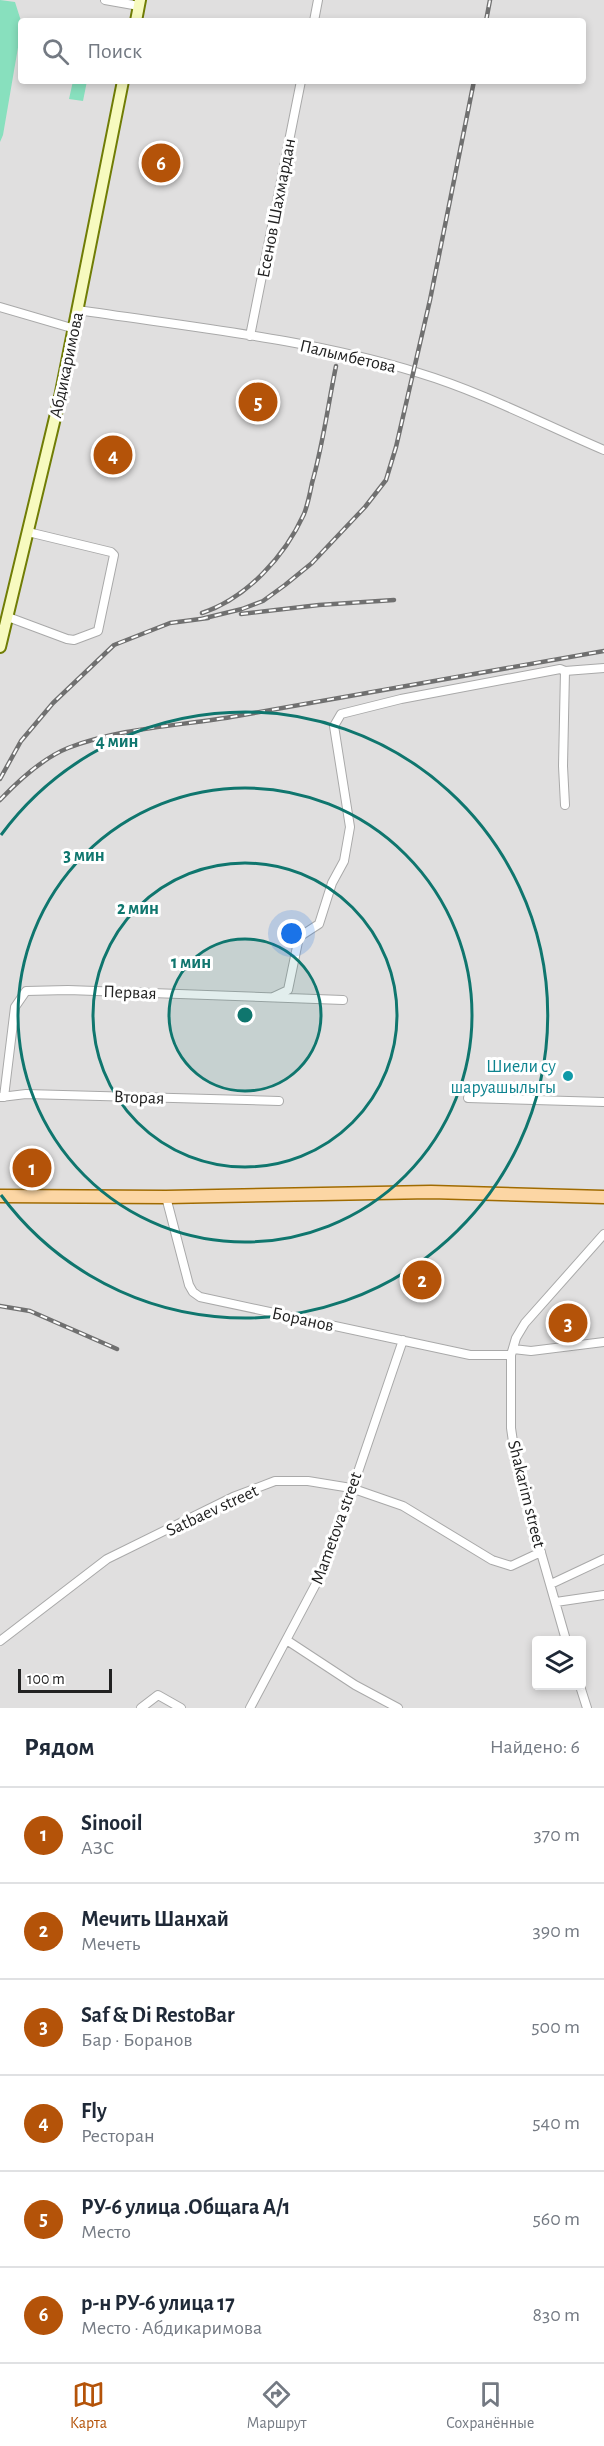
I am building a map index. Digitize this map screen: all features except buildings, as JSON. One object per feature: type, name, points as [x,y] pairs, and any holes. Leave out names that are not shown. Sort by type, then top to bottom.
[{"type":"main road","points":[[136,18],[139,3]]},
{"type":"main road","name":"Абдикаримова","points":[[0,647],[75,329],[122,84]]},
{"type":"main road","points":[[0,1196],[166,1197],[431,1192],[604,1197]]},
{"type":"street","points":[[105,0],[139,3]]},
{"type":"street","points":[[315,18],[318,0]]},
{"type":"street","name":"Есенов Шахмардан","points":[[250,336],[300,84]]},
{"type":"street","points":[[0,307],[75,329]]},
{"type":"street","name":"Палымбетова","points":[[78,310],[328,350],[419,372],[604,450]]},
{"type":"street","points":[[8,617],[67,639],[74,640],[98,631],[114,555],[111,552],[28,532]]},
{"type":"street","points":[[273,997],[288,990],[299,937],[319,924],[332,883],[344,861],[350,827],[334,726],[341,714],[470,685],[560,669],[565,671],[604,668]]},
{"type":"street","points":[[565,671],[563,766],[565,805]]},
{"type":"street","name":"Первая","points":[[2,1097],[15,1007],[26,990],[343,1000]]},
{"type":"street","name":"Вторая","points":[[2,1097],[26,1094],[279,1101]]},
{"type":"street","points":[[468,1098],[604,1101]]},
{"type":"street","name":"Боранов","points":[[166,1197],[189,1285],[193,1292],[201,1297],[470,1355],[531,1351],[604,1341]]},
{"type":"street","name":"Shakarim street","points":[[565,1636],[517,1469],[511,1428],[512,1352],[525,1323],[604,1234]]},
{"type":"street","name":"Mametova street","points":[[250,1708],[288,1641],[327,1563],[404,1340]]},
{"type":"street","name":"Satbaev street","points":[[0,1641],[108,1559],[233,1497],[275,1481],[308,1481],[351,1488],[403,1506],[492,1560],[511,1566],[541,1552]]},
{"type":"street","points":[[551,1584],[604,1559]]},
{"type":"street","points":[[556,1602],[604,1595]]},
{"type":"street","points":[[288,1641],[355,1685],[398,1708]]},
{"type":"street","points":[[581,1690],[587,1708]]},
{"type":"street","points":[[141,1708],[158,1695],[181,1708]]},
{"type":"shaded area","points":[[0,0],[604,0],[604,1708],[0,1708]]},
{"type":"green space","points":[[0,0],[15,2],[20,18],[18,18],[18,48],[0,142]]},
{"type":"green space","points":[[72,84],[86,84],[83,101],[69,99]]},
{"type":"railway","points":[[487,18],[490,0]]},
{"type":"railway","points":[[201,619],[242,609],[263,601],[285,585],[312,563],[365,507],[386,480],[396,447],[430,300],[473,84]]},
{"type":"railway","points":[[202,613],[234,597],[263,574],[296,530],[309,499],[336,366]]},
{"type":"railway","points":[[241,614],[319,605],[394,600]]},
{"type":"railway","points":[[0,779],[21,741],[53,703],[114,645],[170,623],[208,618]]},
{"type":"railway","points":[[0,800],[23,777],[41,764],[59,752],[88,741],[152,728],[237,716],[604,651]]},
{"type":"railway","points":[[0,1306],[30,1311],[117,1349]]},
{"type":"place","name":"р-н РУ-6 улица 17","points":[[161,163]]},
{"type":"place","name":"РУ-6 улица .Общага А/1","points":[[258,402]]},
{"type":"place","name":"Fly","points":[[113,455]]},
{"type":"place","name":"Шиели су шаруашылыгы","points":[[568,1076]]},
{"type":"place","name":"Sinooil","points":[[32,1168]]},
{"type":"place","name":"Мечить Шанхай","points":[[422,1280]]},
{"type":"place","name":"Saf & Di RestoBar","points":[[568,1323]]}]
